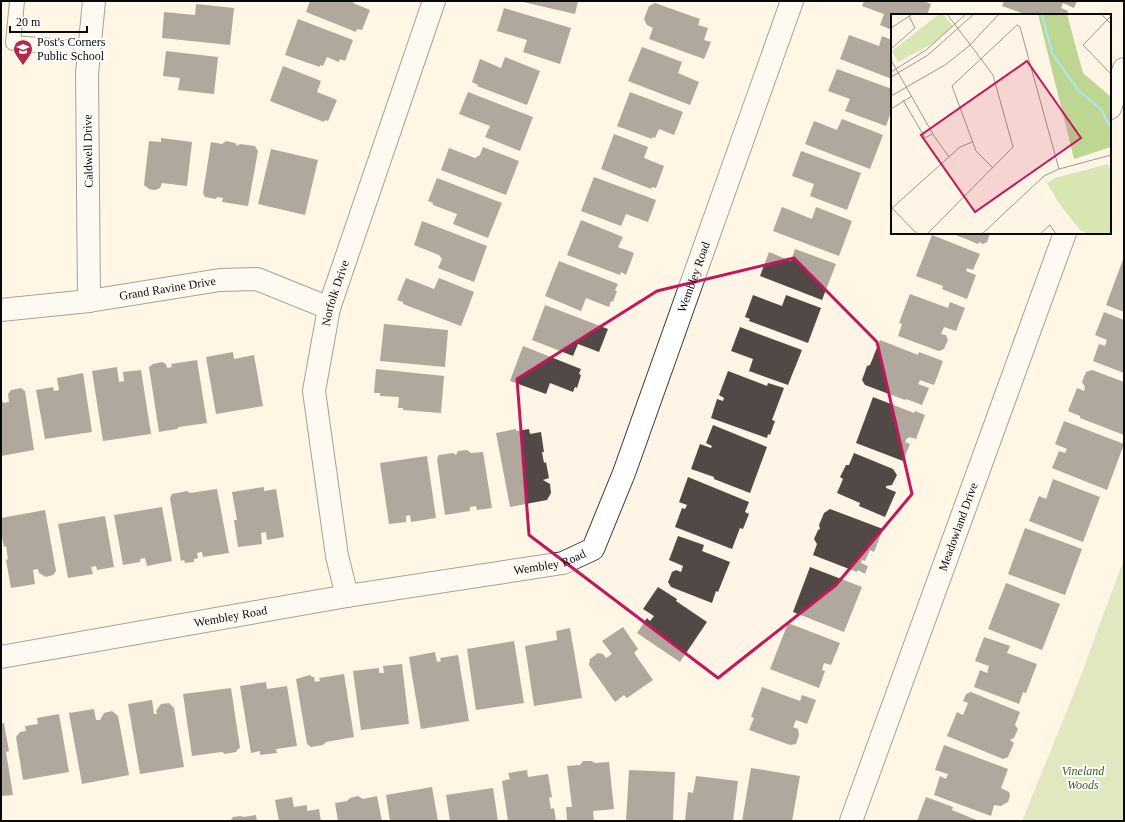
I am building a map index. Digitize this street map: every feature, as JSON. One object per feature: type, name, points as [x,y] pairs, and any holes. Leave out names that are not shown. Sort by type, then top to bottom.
[{"type":"street","name":"Caldwell Drive","points":[[89,301],[87,73],[94,1]]},
{"type":"street","name":"Norfolk Drive","points":[[347,596],[337,556],[314,391],[329,308],[434,1]]},
{"type":"street","name":"Wembley Road","points":[[1,657],[347,596],[563,563],[593,549],[624,473],[792,1]]},
{"type":"street","points":[[1111,105],[1124,69]]},
{"type":"street","name":"Meadowland Drive","points":[[852,821],[1065,234]]},
{"type":"street","name":"Grand Ravine Drive","points":[[1,310],[89,301],[220,280],[257,279],[329,308]]},
{"type":"lane","points":[[17,1],[13,43],[89,49]]},
{"type":"highlighted area","points":[[794,258],[877,342],[912,494],[836,585],[718,678],[529,535],[517,379],[657,291]]},
{"type":"green space","name":"Vineland Woods","points":[[1124,559],[1124,821],[1022,821],[1076,688]]},
{"type":"building","points":[[310,1],[354,1],[353,3],[370,10],[362,30],[357,29],[356,32],[306,12]]},
{"type":"building","points":[[519,1],[578,1],[575,14]]},
{"type":"building","points":[[864,1],[923,1],[931,4],[927,14],[891,14],[891,30],[880,25],[884,14],[862,6]]},
{"type":"building","points":[[1004,1],[1077,1],[1074,8],[1063,3],[1061,8],[1068,11],[1067,14],[1024,14],[1002,6]]},
{"type":"building","points":[[655,3],[700,19],[698,25],[708,28],[704,40],[711,42],[704,59],[649,39],[653,28],[647,25],[644,19],[649,6]]},
{"type":"building","points":[[196,4],[234,8],[230,45],[162,38],[164,12],[195,15]]},
{"type":"building","points":[[504,8],[571,28],[560,64],[523,52],[527,40],[497,31]]},
{"type":"building","points":[[298,19],[353,40],[345,61],[340,59],[339,62],[327,57],[323,66],[320,65],[320,67],[285,55]]},
{"type":"building","points":[[849,35],[879,46],[882,36],[891,40],[891,79],[840,59]]},
{"type":"building","points":[[642,47],[682,62],[678,73],[699,82],[690,105],[628,81]]},
{"type":"building","points":[[166,51],[218,57],[214,94],[178,90],[180,78],[163,76]]},
{"type":"building","points":[[505,57],[540,71],[527,105],[477,86],[478,85],[472,82],[480,59],[501,68]]},
{"type":"building","points":[[283,66],[321,81],[317,92],[337,100],[328,121],[325,120],[324,122],[270,101]]},
{"type":"building","points":[[837,69],[891,89],[891,112],[886,126],[845,111],[850,99],[828,91]]},
{"type":"building","points":[[468,92],[533,117],[520,151],[485,137],[490,126],[459,114]]},
{"type":"building","points":[[630,92],[683,112],[674,135],[659,129],[655,138],[652,137],[652,139],[617,126]]},
{"type":"building","points":[[842,119],[883,135],[870,169],[805,144],[814,121],[837,130]]},
{"type":"building","points":[[614,134],[648,147],[644,158],[664,166],[656,188],[652,187],[651,189],[601,169]]},
{"type":"building","points":[[161,138],[192,142],[187,186],[162,183],[160,188],[155,190],[149,189],[144,185],[149,141],[161,142]]},
{"type":"building","points":[[226,141],[235,143],[237,146],[240,144],[255,146],[258,151],[248,206],[222,202],[223,198],[217,197],[216,199],[205,197],[203,193],[211,142],[222,144]]},
{"type":"building","points":[[483,147],[519,161],[506,195],[441,170],[449,148],[475,158],[480,155]]},
{"type":"building","points":[[271,149],[318,160],[305,215],[258,204]]},
{"type":"building","points":[[801,151],[861,173],[847,210],[810,196],[814,184],[792,176]]},
{"type":"building","points":[[594,177],[656,200],[648,222],[626,214],[621,226],[581,211]]},
{"type":"building","points":[[437,178],[502,203],[488,238],[453,224],[457,214],[433,205],[433,203],[428,201]]},
{"type":"building","points":[[782,207],[812,219],[816,207],[852,221],[839,256],[773,231]]},
{"type":"building","points":[[581,220],[623,237],[618,247],[634,253],[626,275],[621,272],[620,275],[567,255]]},
{"type":"building","points":[[422,221],[487,246],[474,282],[438,268],[442,259],[439,255],[414,245]]},
{"type":"building","points":[[953,234],[990,234],[987,242],[983,244],[979,242],[978,244]]},
{"type":"building","points":[[932,235],[980,254],[973,270],[967,268],[966,271],[976,275],[967,299],[942,289],[943,286],[916,276]]},
{"type":"building","points":[[795,249],[836,264],[822,300],[760,276],[769,252],[791,261]]},
{"type":"building","points":[[1124,257],[1124,312],[1106,305]]},
{"type":"building","points":[[559,261],[618,284],[615,290],[617,291],[613,302],[611,301],[609,307],[586,298],[581,311],[545,296]]},
{"type":"building","points":[[406,278],[434,289],[439,278],[474,292],[461,326],[403,304],[403,302],[397,300]]},
{"type":"building","points":[[910,294],[948,308],[950,302],[965,308],[956,331],[944,327],[941,334],[946,335],[948,340],[944,349],[939,351],[898,336],[902,324],[899,323]]},
{"type":"building","points":[[753,295],[782,306],[786,295],[821,308],[808,343],[749,321],[750,319],[745,317]]},
{"type":"building","points":[[545,305],[608,329],[599,352],[578,344],[573,356],[532,340]]},
{"type":"building","points":[[1104,312],[1124,320],[1124,373],[1093,361],[1099,344],[1105,346],[1107,340],[1095,335]]},
{"type":"building","points":[[384,324],[448,330],[445,367],[380,361]]},
{"type":"building","points":[[740,327],[802,350],[788,385],[749,371],[753,359],[731,351]]},
{"type":"building","points":[[880,340],[918,355],[919,352],[943,361],[934,385],[920,380],[918,384],[929,388],[922,405],[865,385],[862,380]]},
{"type":"building","points":[[523,346],[581,369],[579,374],[581,375],[577,388],[575,387],[573,392],[550,383],[546,394],[510,381]]},
{"type":"building","points":[[233,352],[234,359],[254,355],[263,406],[216,414],[206,357]]},
{"type":"building","points":[[197,360],[207,423],[179,427],[177,429],[159,432],[149,367],[153,364],[162,362],[166,364],[167,368],[172,367],[171,364]]},
{"type":"building","points":[[117,367],[119,382],[124,381],[123,372],[141,370],[151,434],[103,441],[92,371]]},
{"type":"building","points":[[376,369],[444,376],[441,413],[403,410],[403,408],[398,408],[399,397],[380,396],[380,393],[374,393]]},
{"type":"building","points":[[1092,370],[1124,382],[1124,435],[1080,418],[1080,416],[1068,411],[1077,388],[1084,391],[1085,387],[1082,382],[1086,372]]},
{"type":"building","points":[[728,371],[767,386],[768,383],[784,388],[772,420],[775,421],[770,435],[768,434],[767,438],[711,418],[717,399],[723,401],[724,398],[719,395]]},
{"type":"building","points":[[83,373],[92,432],[45,439],[36,390],[53,387],[54,391],[59,390],[57,378]]},
{"type":"building","points":[[21,388],[25,391],[34,450],[1,456],[1,397],[3,403],[9,402],[8,394],[11,390]]},
{"type":"building","points":[[873,397],[914,413],[915,411],[925,415],[916,439],[909,437],[905,442],[910,444],[903,461],[856,443]]},
{"type":"building","points":[[1064,421],[1124,444],[1107,490],[1052,468],[1059,451],[1065,453],[1067,449],[1055,444]]},
{"type":"building","points":[[713,425],[767,447],[750,493],[714,479],[714,477],[691,469],[700,444],[711,448],[712,446],[706,443]]},
{"type":"building","points":[[516,429],[516,431],[529,429],[530,434],[541,432],[544,452],[542,452],[544,463],[546,462],[549,478],[543,480],[550,484],[551,493],[547,500],[510,507],[496,433]]},
{"type":"building","points":[[467,450],[471,453],[483,452],[492,508],[477,510],[476,506],[470,507],[470,511],[445,515],[437,459],[439,455],[453,453],[456,455],[458,451]]},
{"type":"building","points":[[854,453],[893,469],[897,475],[892,485],[886,486],[886,488],[896,492],[885,517],[859,506],[860,503],[837,493],[843,479],[840,477],[846,465],[849,465]]},
{"type":"building","points":[[427,456],[436,518],[411,522],[410,515],[406,516],[406,522],[389,524],[380,463]]},
{"type":"building","points":[[688,477],[749,502],[745,512],[749,514],[743,529],[740,528],[732,549],[675,527],[682,508],[685,509],[687,505],[679,502]]},
{"type":"building","points":[[1053,479],[1100,497],[1083,542],[1029,521],[1039,496],[1046,499]]},
{"type":"building","points":[[264,487],[264,491],[276,489],[284,537],[267,540],[266,532],[261,533],[262,544],[238,547],[234,520],[237,520],[232,492]]},
{"type":"building","points":[[217,489],[229,553],[203,557],[202,552],[197,553],[198,558],[194,559],[194,562],[185,563],[184,560],[181,561],[170,498],[172,494],[187,491],[190,493]]},
{"type":"building","points":[[162,507],[172,561],[147,566],[145,558],[140,559],[140,562],[123,565],[114,515]]},
{"type":"building","points":[[830,509],[883,529],[874,552],[870,550],[865,561],[862,560],[861,563],[868,566],[865,574],[858,570],[857,572],[813,555],[817,544],[814,539],[818,530],[820,529],[819,525],[824,513]]},
{"type":"building","points":[[45,510],[56,571],[53,575],[46,577],[39,573],[38,569],[33,570],[35,584],[11,588],[6,560],[8,559],[6,546],[4,547],[1,532],[1,518]]},
{"type":"building","points":[[105,516],[114,567],[97,570],[96,566],[91,567],[93,574],[68,578],[58,524]]},
{"type":"building","points":[[1025,528],[1082,549],[1065,595],[1008,574]]},
{"type":"building","points":[[678,536],[704,545],[702,551],[730,562],[712,603],[671,587],[668,582],[672,572],[676,570],[681,572],[683,566],[669,560]]},
{"type":"building","points":[[810,567],[862,587],[844,632],[793,612]]},
{"type":"building","points":[[1006,583],[1060,604],[1042,650],[988,629]]},
{"type":"building","points":[[658,587],[677,599],[676,601],[707,622],[680,662],[637,633],[647,618],[650,621],[654,616],[643,609]]},
{"type":"building","points":[[788,623],[840,643],[831,665],[824,663],[822,670],[825,671],[819,688],[770,669]]},
{"type":"building","points":[[623,627],[638,649],[634,653],[653,680],[627,698],[624,695],[615,702],[589,665],[590,659],[598,653],[603,654],[606,658],[612,654],[602,641]]},
{"type":"building","points":[[570,628],[582,698],[534,706],[525,646],[557,640],[556,631]]},
{"type":"building","points":[[984,637],[1010,646],[1007,653],[1037,664],[1026,693],[1023,692],[1019,704],[974,687],[980,670],[987,673],[989,666],[975,661]]},
{"type":"building","points":[[514,641],[524,703],[476,710],[467,649]]},
{"type":"building","points":[[435,652],[437,662],[441,661],[440,658],[458,655],[469,721],[421,729],[409,657]]},
{"type":"building","points":[[402,664],[409,724],[361,730],[353,671],[379,668],[379,673],[384,673],[383,666]]},
{"type":"building","points":[[344,674],[354,737],[326,742],[323,745],[311,747],[307,744],[296,679],[310,675],[314,677],[315,682],[320,681],[319,678]]},
{"type":"building","points":[[266,682],[267,689],[287,686],[297,746],[276,749],[277,753],[260,755],[260,751],[251,753],[240,686]]},
{"type":"building","points":[[762,687],[800,701],[802,695],[816,700],[807,724],[796,720],[793,727],[798,729],[799,735],[796,744],[790,745],[749,730],[754,718],[751,717]]},
{"type":"building","points":[[231,688],[240,748],[236,752],[225,754],[222,752],[192,756],[183,694]]},
{"type":"building","points":[[971,692],[1020,712],[1015,725],[1018,729],[1014,738],[1010,740],[1014,743],[1008,757],[1003,759],[947,736],[957,712],[963,715],[968,703],[963,701],[966,694]]},
{"type":"building","points":[[152,700],[154,714],[157,714],[156,711],[161,704],[169,703],[174,708],[184,767],[140,774],[128,704]]},
{"type":"building","points":[[94,709],[96,720],[100,720],[104,713],[112,711],[118,716],[129,775],[82,784],[69,713]]},
{"type":"building","points":[[59,714],[69,772],[23,780],[16,737],[20,732],[26,731],[25,726],[38,724],[37,718]]},
{"type":"building","points":[[4,723],[9,751],[6,752],[13,795],[1,796],[1,724]]},
{"type":"building","points":[[944,745],[1008,769],[1001,788],[1009,792],[1010,796],[1008,802],[1001,806],[994,805],[991,816],[934,795],[940,776],[946,779],[948,774],[935,770]]},
{"type":"building","points":[[583,761],[591,761],[595,763],[609,762],[614,809],[593,811],[594,821],[567,821],[566,807],[572,807],[567,766],[580,765]]},
{"type":"building","points":[[751,768],[800,776],[792,821],[742,821]]},
{"type":"building","points":[[527,770],[528,777],[548,774],[552,797],[549,798],[551,809],[554,808],[556,821],[508,821],[502,781],[510,779],[508,773]]},
{"type":"building","points":[[629,770],[675,772],[673,821],[626,821]]},
{"type":"building","points":[[696,776],[738,781],[733,821],[685,821],[688,792],[693,793]]},
{"type":"building","points":[[432,787],[438,821],[390,821],[386,795]]},
{"type":"building","points":[[493,788],[498,821],[450,821],[446,795]]},
{"type":"building","points":[[358,796],[363,799],[377,796],[382,821],[338,821],[335,803],[347,801],[350,798]]},
{"type":"building","points":[[292,797],[294,807],[307,805],[307,811],[319,809],[321,821],[279,821],[275,800]]},
{"type":"building","points":[[926,797],[953,807],[952,810],[979,821],[917,821]]},
{"type":"building","points":[[256,815],[257,821],[230,821],[233,817]]},
{"type":"place","name":"Post's Corners Public School","points":[[23,66]]}]
